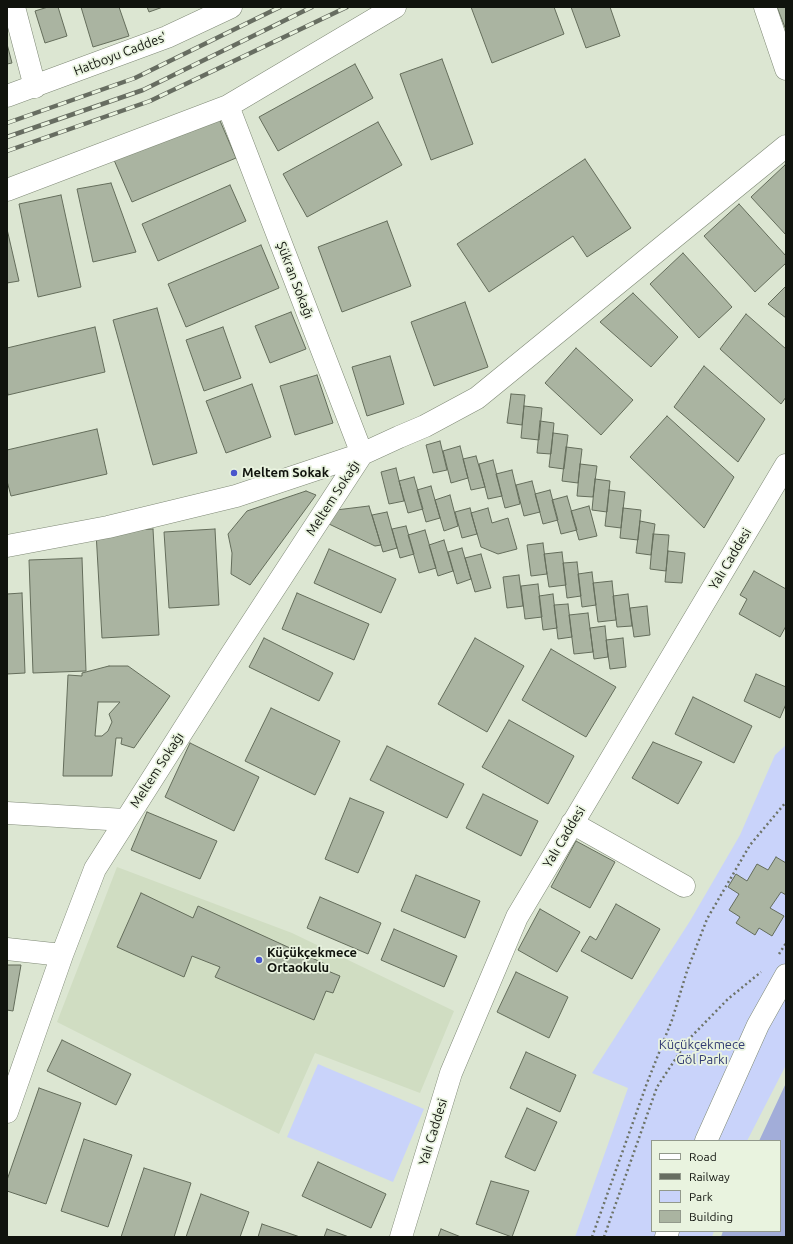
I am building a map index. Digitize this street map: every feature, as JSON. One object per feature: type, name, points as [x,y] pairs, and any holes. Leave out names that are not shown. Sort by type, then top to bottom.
[{"type":"street","points":[[14,7],[35,87]]},
{"type":"street","name":"Hatboyu Caddes'","points":[[7,96],[35,87],[167,37],[230,7]]},
{"type":"street","points":[[7,190],[228,106],[395,7]]},
{"type":"street","points":[[765,7],[786,69]]},
{"type":"street","name":"Şükran Sokağı","points":[[228,106],[362,454]]},
{"type":"street","points":[[7,546],[108,527],[236,496],[362,454],[425,426],[477,398],[786,146]]},
{"type":"street","name":"Meltem Sokağı","points":[[7,1112],[62,955],[95,869],[229,658],[362,454]]},
{"type":"street","name":"Yalı Caddesi","points":[[400,1237],[451,1073],[517,917],[786,465]]},
{"type":"street","points":[[7,813],[125,820]]},
{"type":"street","points":[[572,823],[684,886]]},
{"type":"street","points":[[7,949],[62,955]]},
{"type":"street","points":[[706,1140],[758,1025],[786,975]]},
{"type":"path","points":[[592,1237],[647,1083],[672,1020],[687,970],[707,919],[750,845],[786,802]]},
{"type":"path","points":[[604,1237],[658,1087],[688,1040],[728,999],[763,970]]},
{"type":"shaded area","points":[[117,867],[292,933],[454,1011],[420,1093],[315,1053],[279,1134],[57,1022]]},
{"type":"shaded area","points":[[786,1083],[786,1237],[721,1237],[723,1232],[781,1232],[781,1140],[759,1140]]},
{"type":"green space","name":"Küçükçekmece Göl Parkı","points":[[786,745],[786,1065],[748,1140],[651,1140],[651,1232],[714,1232],[712,1237],[575,1237],[628,1088],[592,1073],[690,921],[740,835],[775,755]]},
{"type":"green space","points":[[318,1064],[424,1109],[393,1182],[287,1137]]},
{"type":"building","points":[[48,7],[58,7],[67,36],[45,43],[35,11]]},
{"type":"building","points":[[81,7],[119,7],[129,36],[93,47]]},
{"type":"building","points":[[147,7],[163,7],[149,12]]},
{"type":"building","points":[[471,7],[554,7],[564,34],[492,63]]},
{"type":"building","points":[[571,7],[610,7],[620,36],[586,48]]},
{"type":"building","points":[[777,7],[786,7],[786,30]]},
{"type":"building","points":[[7,44],[12,63],[7,64]]},
{"type":"building","points":[[442,59],[473,144],[431,160],[400,74]]},
{"type":"building","points":[[355,64],[373,98],[278,151],[259,117]]},
{"type":"building","points":[[218,116],[236,158],[132,202],[114,160]]},
{"type":"building","points":[[378,122],[402,165],[307,217],[283,174]]},
{"type":"building","points":[[585,159],[631,228],[587,257],[573,236],[489,292],[457,244]]},
{"type":"building","points":[[786,165],[786,235],[751,197]]},
{"type":"building","points":[[111,183],[136,252],[93,262],[77,189]]},
{"type":"building","points":[[230,185],[246,221],[158,261],[142,224]]},
{"type":"building","points":[[61,195],[81,287],[38,297],[19,204]]},
{"type":"building","points":[[739,204],[786,256],[786,263],[755,292],[704,236]]},
{"type":"building","points":[[387,221],[411,286],[342,312],[318,247]]},
{"type":"building","points":[[7,229],[19,281],[7,283]]},
{"type":"building","points":[[261,245],[279,288],[186,327],[168,284]]},
{"type":"building","points":[[683,253],[732,307],[699,338],[650,284]]},
{"type":"building","points":[[786,286],[786,318],[768,304]]},
{"type":"building","points":[[633,293],[678,337],[651,367],[600,322]]},
{"type":"building","points":[[465,302],[488,367],[434,386],[411,322]]},
{"type":"building","points":[[157,308],[197,453],[153,465],[113,320]]},
{"type":"building","points":[[291,312],[306,349],[270,363],[255,326]]},
{"type":"building","points":[[746,314],[786,349],[786,397],[781,404],[720,349]]},
{"type":"building","points":[[95,327],[105,372],[8,395],[7,348]]},
{"type":"building","points":[[223,327],[241,378],[204,391],[186,340]]},
{"type":"building","points":[[576,348],[633,400],[601,435],[545,383]]},
{"type":"building","points":[[390,356],[404,404],[367,416],[352,367]]},
{"type":"building","points":[[704,366],[765,419],[738,462],[674,407]]},
{"type":"building","points":[[317,375],[333,423],[295,435],[280,386]]},
{"type":"building","points":[[252,384],[271,437],[226,453],[206,401]]},
{"type":"building","points":[[511,394],[525,395],[522,425],[507,423]]},
{"type":"building","points":[[524,406],[542,408],[539,440],[521,438]]},
{"type":"building","points":[[667,416],[734,477],[704,528],[630,457]]},
{"type":"building","points":[[540,421],[554,423],[551,454],[537,453]]},
{"type":"building","points":[[97,429],[107,474],[11,496],[7,481],[7,450]]},
{"type":"building","points":[[553,433],[568,435],[564,469],[549,467]]},
{"type":"building","points":[[440,441],[447,470],[433,473],[426,445]]},
{"type":"building","points":[[460,446],[468,478],[451,483],[443,451]]},
{"type":"building","points":[[566,447],[582,449],[578,483],[562,481]]},
{"type":"building","points":[[476,456],[485,487],[471,490],[463,459]]},
{"type":"building","points":[[493,460],[502,496],[488,499],[479,464]]},
{"type":"building","points":[[580,464],[597,466],[593,497],[577,496]]},
{"type":"building","points":[[396,468],[404,501],[389,504],[381,472]]},
{"type":"building","points":[[512,470],[520,504],[505,508],[496,474]]},
{"type":"building","points":[[414,477],[423,509],[408,513],[399,481]]},
{"type":"building","points":[[595,479],[610,481],[607,512],[592,510]]},
{"type":"building","points":[[532,481],[540,512],[524,516],[516,485]]},
{"type":"building","points":[[431,486],[440,518],[426,522],[417,490]]},
{"type":"building","points":[[550,490],[558,520],[543,524],[535,494]]},
{"type":"building","points":[[609,490],[625,492],[621,528],[605,526]]},
{"type":"building","points":[[306,491],[316,495],[250,585],[231,574],[232,553],[228,534],[247,511]]},
{"type":"building","points":[[450,495],[458,526],[444,531],[435,500]]},
{"type":"building","points":[[567,496],[577,530],[561,534],[552,500]]},
{"type":"building","points":[[369,506],[381,545],[375,546],[329,524],[336,510]]},
{"type":"building","points":[[589,506],[597,536],[579,540],[571,511]]},
{"type":"building","points":[[470,508],[477,534],[462,538],[455,512]]},
{"type":"building","points":[[488,508],[492,523],[508,518],[517,549],[498,554],[481,547],[471,513]]},
{"type":"building","points":[[623,508],[641,510],[638,540],[620,538]]},
{"type":"building","points":[[387,512],[397,548],[383,552],[372,515]]},
{"type":"building","points":[[640,521],[655,524],[651,555],[636,553]]},
{"type":"building","points":[[406,526],[414,554],[400,558],[392,529]]},
{"type":"building","points":[[153,529],[159,635],[102,638],[96,532]]},
{"type":"building","points":[[215,529],[219,605],[169,608],[164,532]]},
{"type":"building","points":[[425,530],[436,568],[419,573],[408,535]]},
{"type":"building","points":[[653,534],[669,535],[666,571],[650,569]]},
{"type":"building","points":[[444,540],[453,571],[438,576],[429,545]]},
{"type":"building","points":[[543,543],[547,574],[531,576],[527,545]]},
{"type":"building","points":[[462,548],[471,579],[457,584],[448,552]]},
{"type":"building","points":[[329,549],[396,579],[381,613],[314,583]]},
{"type":"building","points":[[668,551],[685,553],[682,583],[665,582]]},
{"type":"building","points":[[562,552],[566,585],[549,587],[544,554]]},
{"type":"building","points":[[481,554],[491,588],[475,592],[465,558]]},
{"type":"building","points":[[82,558],[86,671],[33,673],[29,560]]},
{"type":"building","points":[[577,562],[581,596],[567,598],[563,563]]},
{"type":"building","points":[[754,571],[786,589],[786,626],[780,637],[739,614],[747,599],[740,595]]},
{"type":"building","points":[[592,572],[596,605],[582,607],[578,574]]},
{"type":"building","points":[[519,575],[523,606],[507,608],[503,577]]},
{"type":"building","points":[[612,581],[616,620],[598,622],[593,583]]},
{"type":"building","points":[[538,584],[542,617],[525,619],[521,586]]},
{"type":"building","points":[[22,593],[25,673],[7,674],[7,594]]},
{"type":"building","points":[[297,593],[369,624],[354,660],[282,629]]},
{"type":"building","points":[[553,594],[557,628],[543,630],[539,596]]},
{"type":"building","points":[[628,594],[632,626],[617,627],[613,596]]},
{"type":"building","points":[[568,604],[572,637],[558,639],[554,605]]},
{"type":"building","points":[[647,606],[650,635],[634,637],[630,608]]},
{"type":"building","points":[[588,613],[593,652],[574,654],[569,615]]},
{"type":"building","points":[[605,626],[608,657],[594,659],[590,628]]},
{"type":"building","points":[[264,638],[333,673],[319,701],[249,667]]},
{"type":"building","points":[[475,638],[524,666],[487,732],[438,704]]},
{"type":"building","points":[[623,638],[626,667],[610,669],[606,640]]},
{"type":"building","points":[[551,649],[616,687],[586,737],[522,700]]},
{"type":"building","points":[[109,666],[128,666],[170,696],[134,748],[121,744],[122,738],[116,738],[112,776],[63,776],[68,675],[82,676],[82,673]],"holes":[[[98,702],[120,702],[109,714],[112,722],[108,731],[102,736],[95,736]]]},
{"type":"building","points":[[756,674],[786,687],[786,704],[780,718],[744,701]]},
{"type":"building","points":[[693,697],[752,726],[734,763],[675,734]]},
{"type":"building","points":[[271,708],[340,741],[315,795],[245,761]]},
{"type":"building","points":[[509,720],[574,756],[548,804],[482,767]]},
{"type":"building","points":[[653,742],[702,762],[678,804],[632,778]]},
{"type":"building","points":[[190,743],[259,777],[234,831],[165,797]]},
{"type":"building","points":[[387,746],[464,784],[447,818],[370,780]]},
{"type":"building","points":[[483,794],[538,821],[521,856],[466,828]]},
{"type":"building","points":[[350,798],[384,812],[358,873],[325,859]]},
{"type":"building","points":[[147,812],[217,841],[200,879],[131,850]]},
{"type":"building","points":[[576,841],[615,862],[590,908],[551,887]]},
{"type":"building","points":[[776,857],[786,863],[786,895],[781,892],[770,908],[784,916],[772,936],[759,928],[755,935],[736,923],[740,917],[729,910],[739,894],[728,887],[736,874],[747,881],[757,864],[768,870]]},
{"type":"building","points":[[416,875],[480,901],[465,938],[401,911]]},
{"type":"building","name":"Küçükçekmece Ortaokulu","points":[[141,893],[193,918],[198,906],[325,964],[323,969],[340,976],[333,993],[326,991],[314,1020],[215,977],[220,967],[192,956],[184,977],[117,947]]},
{"type":"building","points":[[320,897],[381,923],[368,954],[307,928]]},
{"type":"building","points":[[616,904],[660,929],[632,979],[581,951],[590,936],[596,940]]},
{"type":"building","points":[[540,909],[580,932],[557,972],[518,950]]},
{"type":"building","points":[[394,929],[457,956],[444,987],[381,960]]},
{"type":"building","points":[[7,965],[21,965],[13,1011],[7,1010]]},
{"type":"building","points":[[516,972],[568,997],[549,1038],[497,1012]]},
{"type":"building","points":[[62,1040],[131,1074],[116,1105],[47,1071]]},
{"type":"building","points":[[526,1052],[576,1075],[560,1112],[510,1088]]},
{"type":"building","points":[[39,1088],[81,1103],[46,1204],[7,1191],[7,1180]]},
{"type":"building","points":[[527,1108],[557,1122],[535,1171],[505,1157]]},
{"type":"building","points":[[84,1139],[132,1155],[108,1227],[61,1211]]},
{"type":"building","points":[[318,1162],[386,1194],[371,1228],[302,1196]]},
{"type":"building","points":[[144,1168],[191,1183],[174,1237],[121,1237]]},
{"type":"building","points":[[491,1181],[529,1191],[512,1237],[476,1224]]},
{"type":"building","points":[[201,1194],[249,1212],[240,1237],[186,1237]]},
{"type":"building","points":[[262,1224],[300,1237],[258,1237]]},
{"type":"building","points":[[327,1229],[349,1237],[324,1237]]},
{"type":"building","points":[[441,1229],[461,1237],[438,1237]]},
{"type":"railway","points":[[7,123],[135,78],[280,7]]},
{"type":"railway","points":[[7,137],[143,90],[312,7]]},
{"type":"railway","points":[[7,151],[150,101],[347,7]]},
{"type":"place","name":"Meltem Sokak","points":[[234,473]]},
{"type":"place","name":"Küçükçekmece Ortaokulu","points":[[259,960]]}]
